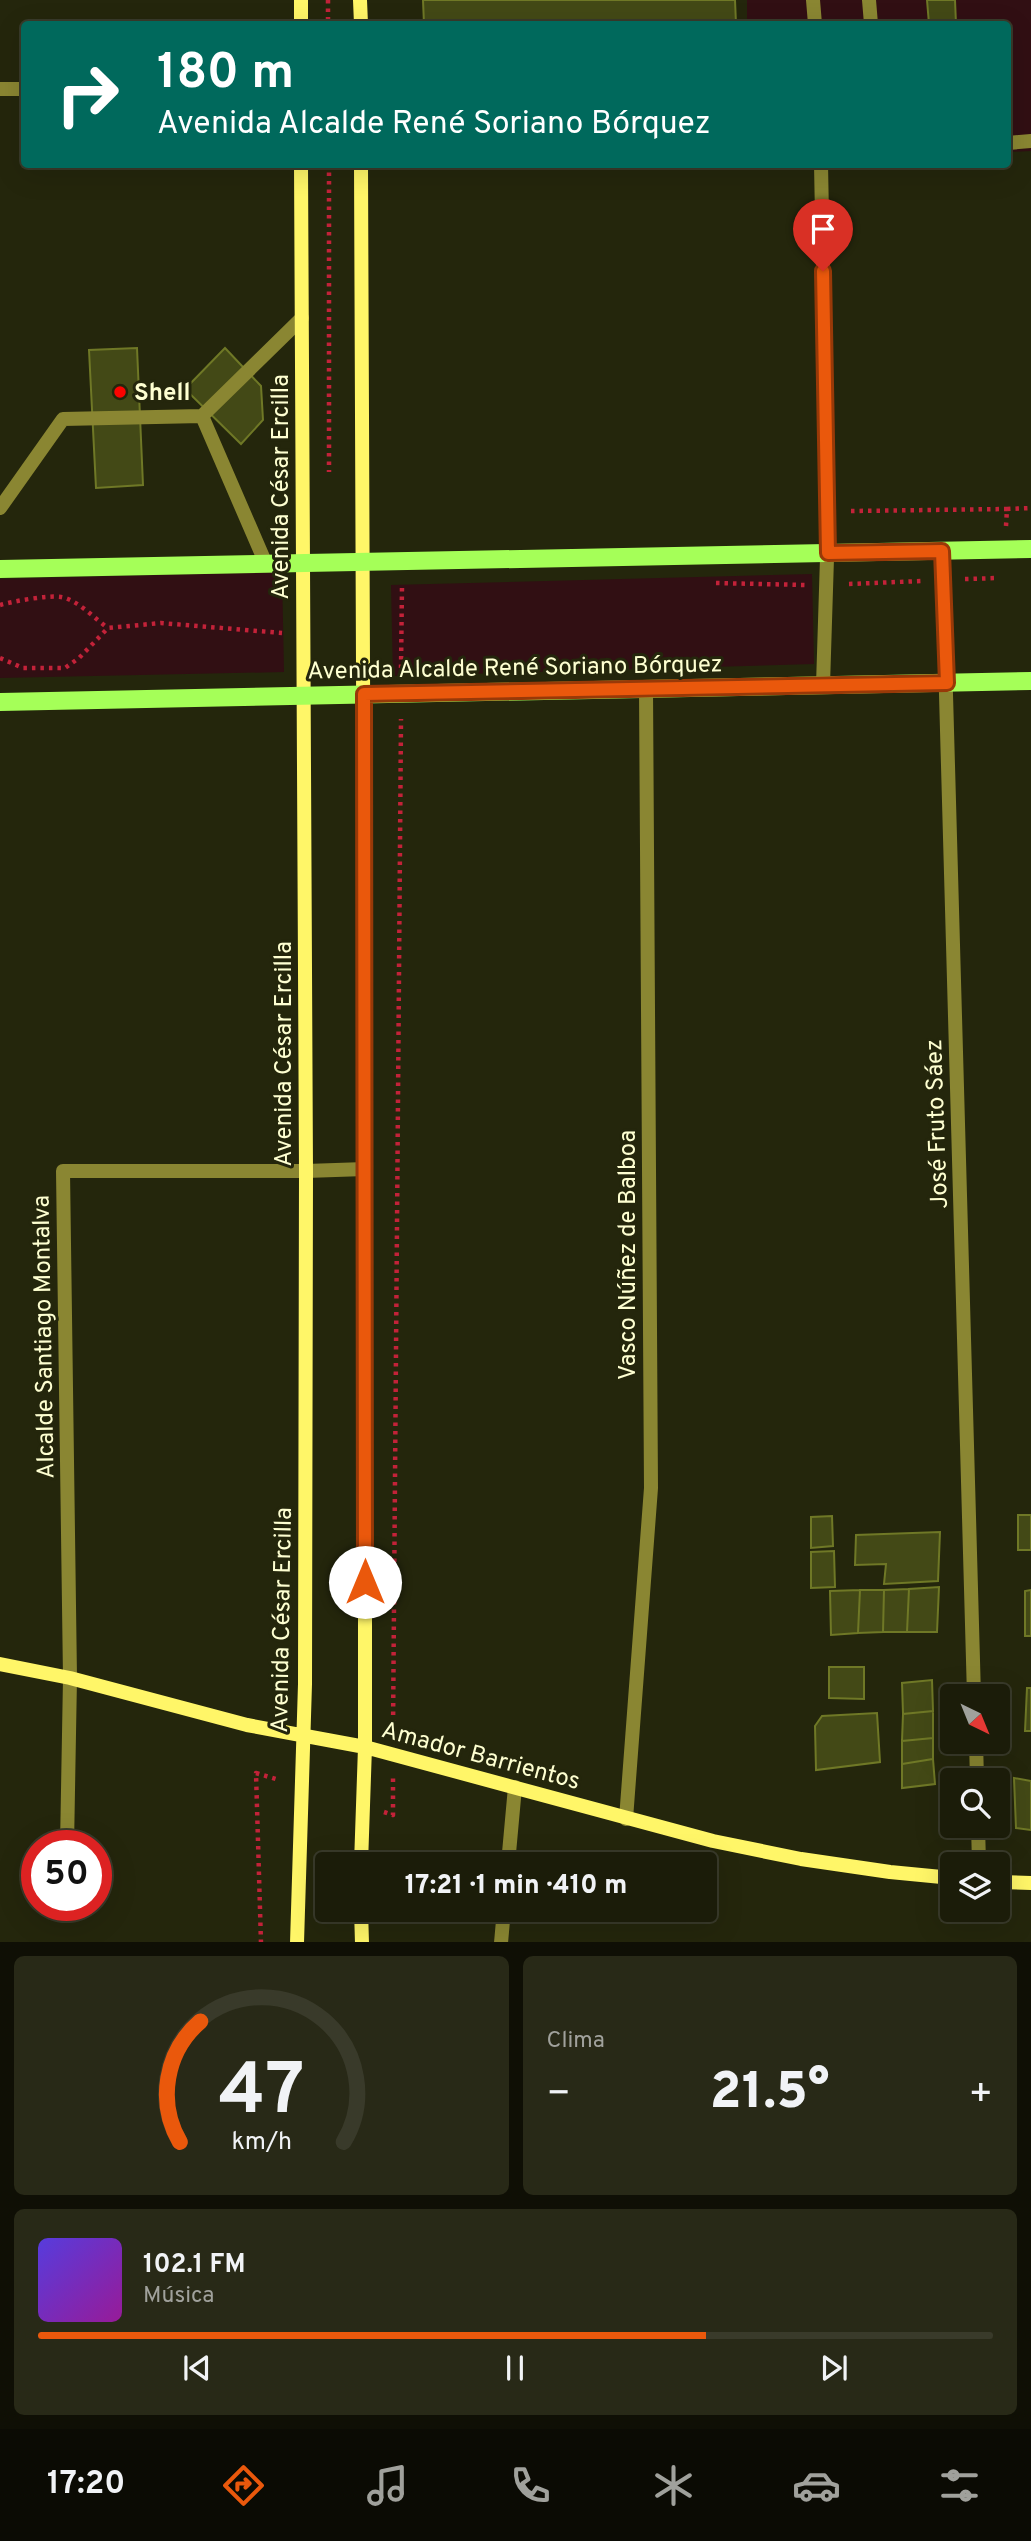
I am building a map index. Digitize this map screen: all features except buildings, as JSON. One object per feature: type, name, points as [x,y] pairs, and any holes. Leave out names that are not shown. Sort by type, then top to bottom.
[{"type":"main road","points":[[301,0],[301,21]]},
{"type":"main road","points":[[360,0],[360,21]]},
{"type":"main road","name":"Avenida César Ercilla","points":[[297,1942],[303,1737],[306,1171],[301,168]]},
{"type":"main road","points":[[361,168],[365,1169],[365,1747],[361,1852]]},
{"type":"main road","points":[[0,569],[1031,549]]},
{"type":"main road","name":"Avenida Alcalde René Soriano Bórquez","points":[[0,702],[1031,681]]},
{"type":"main road","name":"Amador Barrientos","points":[[0,1664],[70,1678],[247,1725],[365,1747],[713,1841],[801,1859],[940,1877]]},
{"type":"main road","points":[[1010,1883],[1031,1884]]},
{"type":"main road","points":[[361,1922],[362,1942]]},
{"type":"street","points":[[813,0],[815,21]]},
{"type":"street","points":[[869,0],[871,21]]},
{"type":"street","points":[[0,89],[21,89]]},
{"type":"street","points":[[1011,143],[1031,141]]},
{"type":"street","points":[[821,168],[828,511],[823,685]]},
{"type":"street","points":[[0,508],[63,419],[202,416],[302,318]]},
{"type":"street","points":[[202,416],[266,564]]},
{"type":"street","name":"José Fruto Sáez","points":[[942,551],[974,1684]]},
{"type":"street","name":"Vasco Núñez de Balboa","points":[[626,1819],[651,1488],[646,688]]},
{"type":"street","name":"Alcalde Santiago Montalva","points":[[70,1678],[63,1171],[365,1169]]},
{"type":"street","points":[[68,1830],[70,1678]]},
{"type":"street","points":[[509,1852],[515,1787]]},
{"type":"street","points":[[501,1942],[503,1922]]},
{"type":"path","points":[[328,0],[328,21]]},
{"type":"path","points":[[328,168],[329,480]]},
{"type":"path","points":[[828,511],[1007,509]]},
{"type":"path","points":[[0,605],[15,600],[62,597],[108,628]]},
{"type":"path","points":[[0,658],[23,668],[65,668],[79,658],[108,628],[161,623],[304,635]]},
{"type":"shaded area","points":[[747,0],[1031,0],[1031,151],[1011,152],[1011,21],[747,21]]},
{"type":"shaded area","points":[[282,572],[284,672],[0,678],[0,579]]},
{"type":"shaded area","points":[[812,574],[814,664],[393,676],[391,585]]},
{"type":"place","name":"Shell","points":[[120,392]]},
{"type":"route","points":[[365,1582],[364,694],[947,683],[942,551],[828,553],[823,271]]}]
